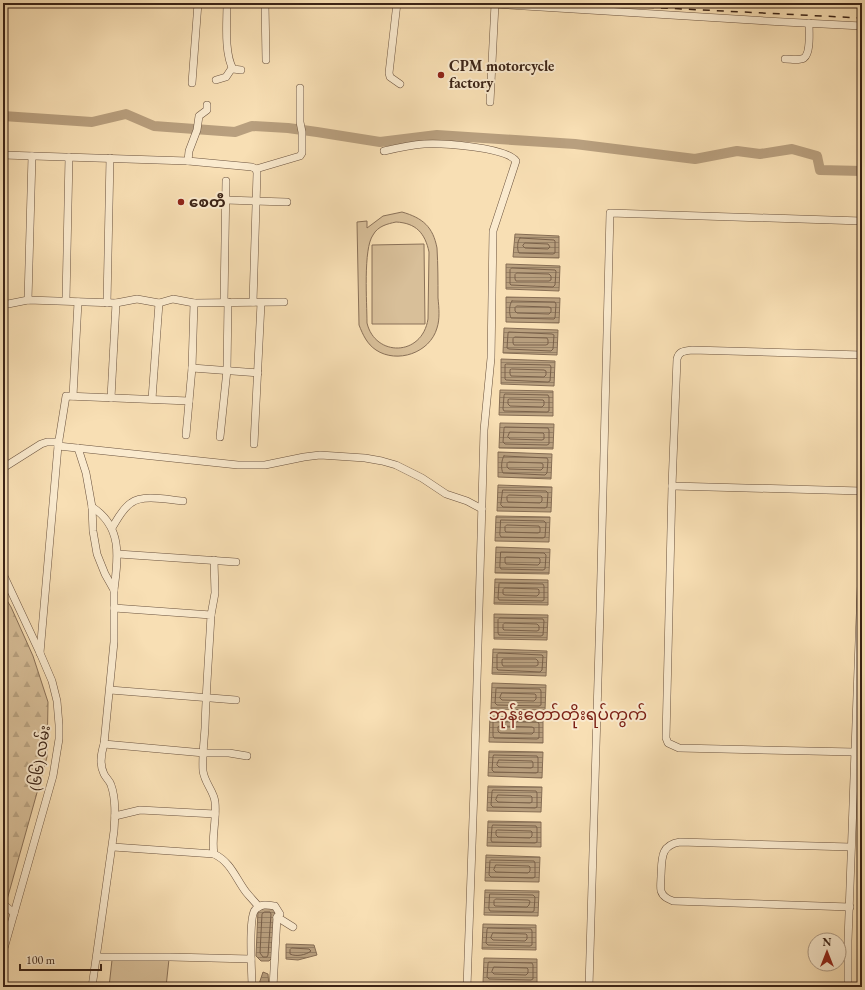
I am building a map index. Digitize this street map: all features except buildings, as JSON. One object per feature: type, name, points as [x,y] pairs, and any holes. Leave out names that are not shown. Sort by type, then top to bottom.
[{"type":"street","points":[[192,83],[198,3]]},
{"type":"street","points":[[216,80],[226,77],[232,68],[228,45],[227,3]]},
{"type":"street","points":[[264,3],[266,60]]},
{"type":"street","points":[[397,3],[389,73],[390,76],[400,84]]},
{"type":"street","points":[[477,3],[862,26]]},
{"type":"street","points":[[490,102],[495,4]]},
{"type":"street","points":[[785,59],[800,59],[807,55],[809,23]]},
{"type":"street","points":[[232,68],[240,70]]},
{"type":"street","points":[[3,155],[188,161],[249,165],[256,169],[298,157],[302,153],[300,88]]},
{"type":"street","points":[[188,161],[189,151],[197,130],[200,114],[206,110],[207,105]]},
{"type":"street","points":[[384,151],[416,145],[444,144],[499,152],[516,161],[493,230],[491,358],[484,430],[467,987]]},
{"type":"street","points":[[28,300],[32,156]]},
{"type":"street","points":[[66,300],[69,157]]},
{"type":"street","points":[[107,303],[110,158]]},
{"type":"street","points":[[254,444],[258,373],[256,169]]},
{"type":"street","points":[[220,437],[227,370],[226,181]]},
{"type":"street","points":[[225,200],[287,202]]},
{"type":"street","points":[[589,987],[610,213],[862,221]]},
{"type":"street","points":[[3,305],[28,300],[66,300],[107,303],[137,299],[159,303],[173,299],[194,303],[284,302]]},
{"type":"street","points":[[73,396],[78,302]]},
{"type":"street","points":[[112,398],[116,303]]},
{"type":"street","points":[[152,399],[159,303]]},
{"type":"street","points":[[186,435],[192,368],[194,303]]},
{"type":"street","points":[[855,752],[679,748],[668,744],[666,738],[672,486],[678,355],[682,352],[692,350],[862,355]]},
{"type":"street","points":[[192,368],[258,373]]},
{"type":"street","points":[[40,653],[59,444],[66,396],[189,401]]},
{"type":"street","points":[[3,468],[41,444],[47,442],[78,448],[252,465],[265,465],[304,457],[320,456],[365,458],[396,465],[422,478],[446,494],[467,501],[482,509]]},
{"type":"street","points":[[78,448],[86,473],[92,507],[93,531],[97,554],[105,574],[114,590]]},
{"type":"street","points":[[672,486],[862,491]]},
{"type":"street","points":[[112,528],[122,512],[131,503],[144,498],[183,501]]},
{"type":"street","points":[[848,987],[851,848],[862,559],[862,504]]},
{"type":"street","points":[[92,507],[100,513],[112,528],[118,554],[114,590],[114,642],[110,690],[104,744],[101,756],[101,764],[104,774],[111,783],[115,816],[113,847],[92,987]]},
{"type":"street","points":[[118,554],[236,562]]},
{"type":"street","points":[[214,560],[216,582],[211,615],[203,770],[206,784],[213,795],[215,802],[212,846],[214,854]]},
{"type":"street","name":"(၆၆) လမ်း","points":[[3,574],[40,653],[54,689],[58,713],[59,739],[53,776],[4,944],[3,952]]},
{"type":"street","points":[[114,608],[211,615]]},
{"type":"street","points":[[110,690],[236,700]]},
{"type":"street","points":[[104,744],[204,753],[229,753],[247,756]]},
{"type":"street","points":[[115,816],[140,810],[215,814]]},
{"type":"street","points":[[850,907],[673,901],[666,898],[661,891],[662,855],[667,847],[680,842],[851,848]]},
{"type":"street","points":[[113,847],[214,854],[223,860],[234,871],[246,892],[259,907]]},
{"type":"street","points":[[3,904],[14,913]]},
{"type":"street","points":[[252,987],[250,948],[253,914],[254,910],[264,905],[275,906],[280,914],[277,917],[273,987]]},
{"type":"street","points":[[277,917],[293,927]]},
{"type":"street","points":[[97,957],[251,959]]},
{"type":"green space","points":[[402,212],[416,217],[430,229],[437,248],[439,321],[437,328],[433,337],[420,350],[403,356],[384,354],[373,348],[364,336],[359,325],[357,222],[367,221],[367,228],[383,216]],"holes":[[[396,222],[409,224],[422,234],[429,252],[428,319],[424,331],[417,340],[408,346],[398,348],[388,347],[379,342],[372,334],[367,323],[367,264],[370,242],[375,232],[380,227],[386,225]]]},
{"type":"green space","points":[[424,244],[425,324],[372,324],[372,245]]},
{"type":"green space","points":[[3,594],[11,607],[33,656],[48,702],[47,757],[3,914]]},
{"type":"green space","points":[[169,959],[166,987],[109,987],[112,960]]},
{"type":"water","points":[[515,234],[559,236],[559,258],[513,257]]},
{"type":"water","points":[[506,264],[560,266],[559,291],[506,289]]},
{"type":"water","points":[[506,297],[560,298],[559,323],[506,322]]},
{"type":"water","points":[[504,328],[558,330],[557,355],[503,353]]},
{"type":"water","points":[[501,359],[555,361],[554,386],[501,384]]},
{"type":"water","points":[[500,390],[553,391],[553,416],[499,415]]},
{"type":"water","points":[[500,423],[554,424],[553,449],[499,448]]},
{"type":"water","points":[[498,452],[552,454],[551,479],[498,477]]},
{"type":"water","points":[[498,485],[552,487],[551,512],[497,511]]},
{"type":"water","points":[[496,516],[550,517],[549,542],[495,541]]},
{"type":"water","points":[[496,547],[550,549],[549,574],[495,573]]},
{"type":"water","points":[[495,579],[548,580],[548,605],[494,604]]},
{"type":"water","points":[[494,614],[548,615],[547,640],[494,639]]},
{"type":"water","points":[[493,649],[547,651],[546,676],[492,674]]},
{"type":"water","points":[[492,683],[546,685],[545,710],[491,709]]},
{"type":"water","points":[[490,716],[543,718],[543,743],[489,742]]},
{"type":"water","points":[[489,751],[543,752],[542,778],[488,776]]},
{"type":"water","points":[[488,786],[542,787],[541,812],[487,811]]},
{"type":"water","points":[[488,821],[541,822],[541,847],[487,846]]},
{"type":"water","points":[[486,855],[540,857],[539,882],[485,881]]},
{"type":"water","points":[[485,890],[539,891],[538,916],[484,915]]},
{"type":"water","points":[[272,908],[275,911],[272,958],[269,961],[261,961],[256,956],[258,910]]},
{"type":"water","points":[[483,924],[536,925],[536,950],[482,949]]},
{"type":"water","points":[[286,944],[314,945],[317,955],[298,960],[286,959]]},
{"type":"water","points":[[484,958],[537,959],[537,984],[483,983]]},
{"type":"water","points":[[263,972],[268,974],[269,987],[258,987]]},
{"type":"waterway","points":[[3,116],[92,122],[126,114],[154,126],[235,132],[252,126],[288,128],[380,142],[437,135],[575,144],[695,159],[737,151],[760,154],[792,149],[817,156],[820,170],[862,171]]},
{"type":"railway","points":[[563,3],[862,18]]},
{"type":"place","name":"CPM motorcycle factory","points":[[441,75]]},
{"type":"place","name":"စေတီ","points":[[181,202]]},
{"type":"district","name":"ဘုန်းတော်တိုးရပ်ကွက်","points":[[568,714]]}]
